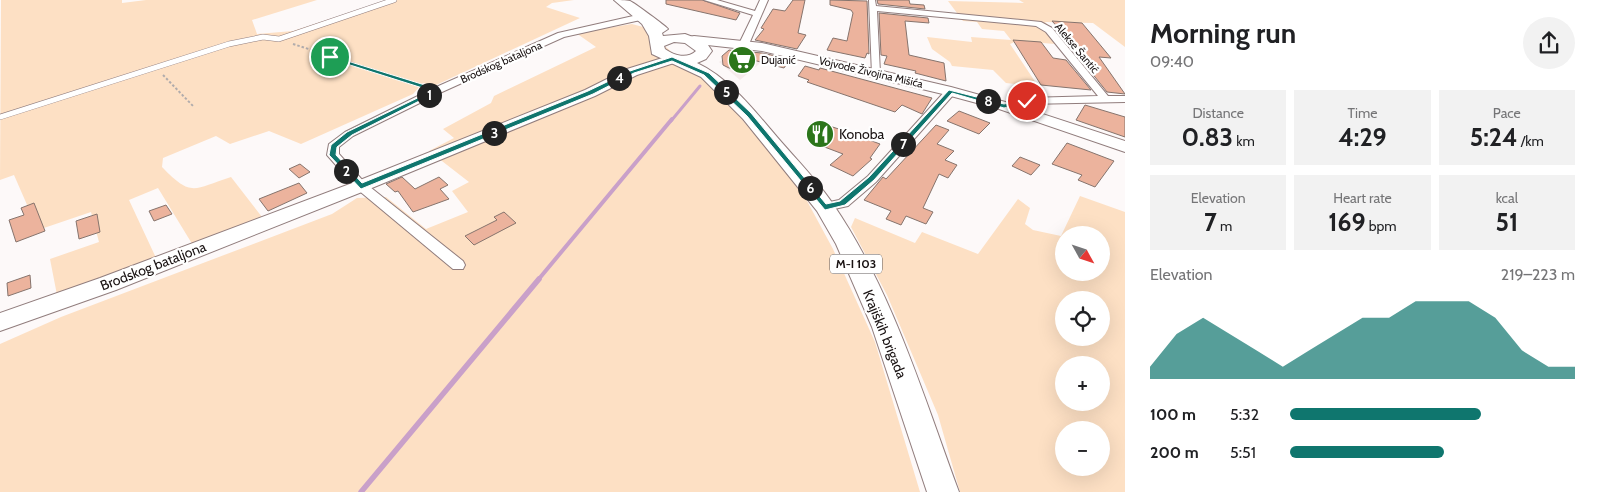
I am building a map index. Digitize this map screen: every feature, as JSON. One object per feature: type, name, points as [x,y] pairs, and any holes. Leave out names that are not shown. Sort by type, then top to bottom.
[{"type":"main road","points":[[621,0],[645,20],[679,38],[701,56]]},
{"type":"main road","points":[[645,20],[658,47],[679,38]]},
{"type":"main road","name":"M-I 103","points":[[658,47],[675,59]]},
{"type":"main road","name":"Krajiških brigada","points":[[675,59],[701,56],[825,207],[847,244],[885,327],[943,492]]},
{"type":"street","points":[[708,0],[757,14]]},
{"type":"street","points":[[701,56],[736,43],[757,14],[764,0]]},
{"type":"street","points":[[873,4],[875,73]]},
{"type":"street","name":"Alekse Šantić","points":[[873,4],[1038,24],[1048,30],[1106,100]]},
{"type":"street","name":"Brodskog bataljona","points":[[458,266],[361,186],[333,155],[333,146],[349,134],[438,90],[561,35],[645,20]]},
{"type":"street","name":"Vojvode Živojina Mišića","points":[[736,43],[951,91],[1004,106],[1125,147]]},
{"type":"street","name":"Brodskog bataljona","points":[[632,72],[658,47]]},
{"type":"street","name":"Brodskog bataljona","points":[[0,322],[108,284],[361,186],[590,93],[632,72],[675,59]]},
{"type":"street","points":[[825,207],[843,203],[872,179],[951,91]]},
{"type":"street","points":[[1004,106],[1027,101],[1125,99]]},
{"type":"lane","points":[[0,118],[242,40],[263,37],[279,39],[394,0]]},
{"type":"path","points":[[279,39],[438,90]]},
{"type":"path","points":[[157,69],[194,107]]},
{"type":"shaded area","points":[[1,0],[122,0],[122,3],[146,0],[317,0],[252,20],[257,34],[293,31],[388,0],[574,0],[552,3],[546,7],[580,18],[434,86],[423,83],[413,94],[301,144],[269,131],[230,144],[216,136],[163,158],[162,167],[172,177],[187,187],[200,187],[231,177],[269,226],[194,247],[158,188],[129,200],[157,260],[57,295],[50,259],[99,242],[91,212],[38,230],[14,175],[0,180]]},
{"type":"shaded area","points":[[1019,0],[1125,0],[1125,47],[1093,23],[1045,22],[1068,45],[1017,41],[1010,44],[1038,86],[1006,83],[993,70],[952,66],[950,62],[932,49],[927,37],[972,42],[971,37],[1011,40],[1004,31],[982,29],[977,22],[963,21],[948,1],[1024,3]]},
{"type":"shaded area","points":[[632,24],[643,27],[723,97],[800,188],[833,249],[875,342],[920,492],[0,492],[0,344],[61,317],[332,214],[357,198],[386,197],[426,229],[468,212],[452,191],[469,182],[429,151],[454,138],[443,129],[491,103],[494,96],[596,47],[576,33]]},
{"type":"shaded area","points":[[738,48],[770,55],[740,80],[719,62]]},
{"type":"shaded area","points":[[1080,196],[1125,212],[1125,492],[960,492],[938,415],[887,295],[851,227],[855,218],[915,243],[922,232],[978,254],[1018,199],[1030,208],[1025,224],[1033,230],[1055,235],[1055,281],[1110,281],[1110,226],[1066,226]]},
{"type":"building","points":[[666,0],[702,0],[740,13],[736,20],[666,4]]},
{"type":"building","points":[[793,0],[805,0],[798,33],[806,35],[797,49],[755,40],[764,29],[761,28],[773,9],[785,11]]},
{"type":"building","points":[[830,0],[867,1],[869,54],[867,53],[865,58],[827,50],[833,38],[847,41],[853,13],[851,10],[830,5]]},
{"type":"building","points":[[877,0],[909,0],[910,4],[924,5],[925,9],[878,4]]},
{"type":"building","points":[[879,13],[928,18],[929,23],[905,21],[909,55],[944,63],[946,81],[915,73],[916,71],[884,64],[887,56],[881,55]]},
{"type":"building","points":[[1052,21],[1082,23],[1111,58],[1099,57],[1125,94],[1107,92],[1067,42],[1071,42]]},
{"type":"building","points":[[1013,40],[1041,42],[1053,58],[1066,60],[1091,90],[1041,85]]},
{"type":"building","points":[[729,50],[762,53],[790,59],[784,68],[749,59],[738,69],[729,68],[723,65],[722,56]]},
{"type":"building","points":[[805,66],[819,70],[820,68],[932,98],[922,114],[902,105],[895,112],[807,82],[809,80],[798,76]]},
{"type":"building","points":[[1085,105],[1125,117],[1125,137],[1076,120]]},
{"type":"building","points":[[959,111],[990,123],[979,134],[947,121]]},
{"type":"building","points":[[817,122],[880,144],[870,158],[872,159],[853,176],[830,165],[843,154],[814,143],[820,136],[810,132]]},
{"type":"building","points":[[936,125],[949,130],[937,144],[954,151],[945,160],[957,165],[948,178],[939,174],[923,208],[933,212],[926,224],[906,216],[901,225],[886,219],[891,211],[864,200],[883,177],[886,179]]},
{"type":"building","points":[[1067,143],[1114,161],[1095,187],[1078,180],[1082,175],[1052,164]]},
{"type":"building","points":[[1020,157],[1040,165],[1031,175],[1012,166]]},
{"type":"building","points":[[300,164],[310,172],[299,178],[289,169]]},
{"type":"building","points":[[402,177],[415,189],[439,177],[448,185],[440,189],[449,199],[413,212],[398,191],[395,192],[386,184]]},
{"type":"building","points":[[299,183],[307,193],[268,211],[259,199]]},
{"type":"building","points":[[34,203],[45,231],[16,242],[9,220],[24,215],[21,208]]},
{"type":"building","points":[[166,205],[172,214],[154,221],[149,211]]},
{"type":"building","points":[[504,212],[516,223],[474,245],[465,236],[497,220],[494,217]]},
{"type":"building","points":[[97,214],[100,232],[79,239],[76,221]]},
{"type":"building","points":[[30,275],[31,288],[8,296],[7,283]]},
{"type":"waterway","points":[[671,121],[700,86]]},
{"type":"waterway","points":[[538,280],[672,119]]},
{"type":"waterway","points":[[361,492],[539,279]]},
{"type":"place","name":"Dujanić","points":[[742,60]]},
{"type":"place","name":"Konoba","points":[[820,134]]},
{"type":"route","points":[[330,57],[438,90],[349,134],[333,146],[333,155],[361,186],[590,93],[632,72],[672,59],[706,74],[749,115],[808,184],[825,207],[843,203],[872,179],[951,91],[1004,106],[1027,101]]}]
